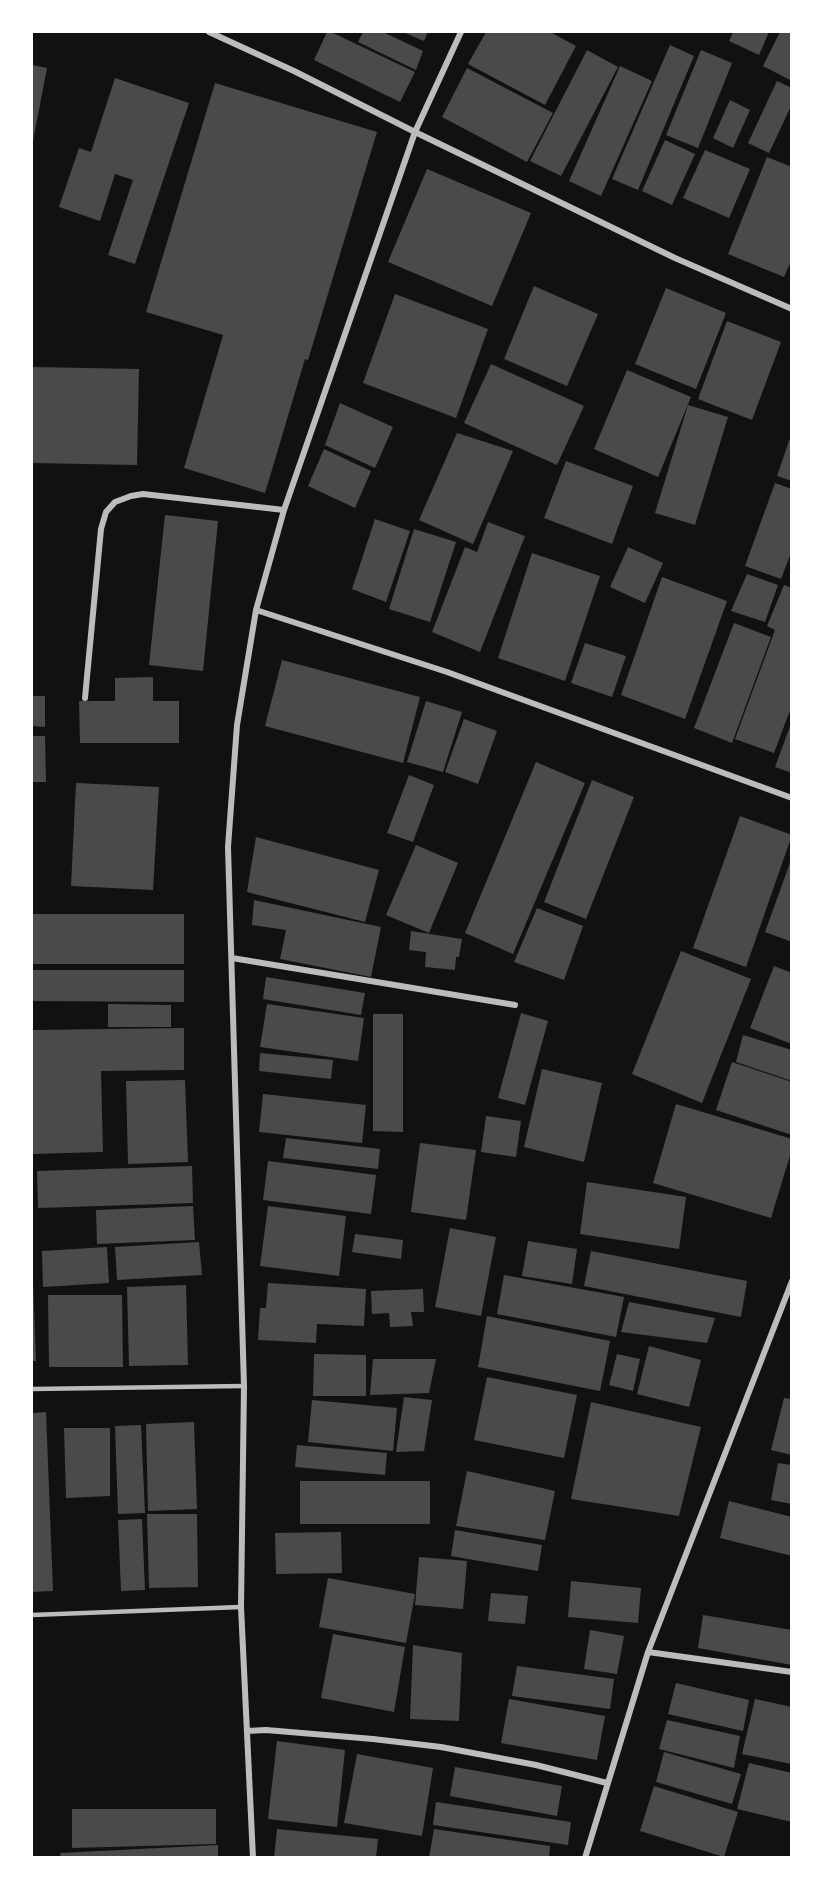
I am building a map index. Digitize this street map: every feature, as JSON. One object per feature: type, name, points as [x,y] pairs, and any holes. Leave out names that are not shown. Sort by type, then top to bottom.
[{"type":"street","points":[[209,32],[294,71],[675,258],[792,309]]},
{"type":"street","points":[[253,1857],[241,1607],[244,1386],[228,847],[237,725],[256,610],[284,510],[415,132],[461,32]]},
{"type":"street","points":[[85,698],[101,529],[106,512],[115,502],[143,494],[284,510]]},
{"type":"street","points":[[256,610],[447,672],[792,798]]},
{"type":"street","points":[[232,958],[515,1005]]},
{"type":"street","points":[[585,1857],[648,1652],[792,1281]]},
{"type":"street","points":[[648,1652],[792,1672]]},
{"type":"street","points":[[247,1731],[266,1730],[441,1747],[536,1765],[607,1783]]},
{"type":"lane","points":[[32,1389],[244,1386]]},
{"type":"lane","points":[[32,1615],[241,1607]]},
{"type":"building","points":[[327,32],[415,72],[400,102],[314,60]]},
{"type":"building","points":[[363,32],[383,32],[423,51],[416,70],[358,42]]},
{"type":"building","points":[[403,32],[428,32],[424,41]]},
{"type":"building","points":[[486,32],[550,32],[576,46],[545,105],[468,64]]},
{"type":"building","points":[[733,32],[769,32],[759,55],[729,41]]},
{"type":"building","points":[[780,32],[792,32],[792,81],[763,66]]},
{"type":"building","points":[[670,45],[694,56],[638,190],[612,179]]},
{"type":"building","points":[[587,50],[618,67],[561,176],[530,161]]},
{"type":"building","points":[[701,50],[732,63],[698,148],[666,135]]},
{"type":"building","points":[[32,65],[47,68],[33,141],[32,140]]},
{"type":"building","points":[[620,66],[652,81],[601,196],[569,181]]},
{"type":"building","points":[[467,68],[553,113],[527,162],[442,117]]},
{"type":"building","points":[[115,78],[189,103],[135,264],[108,255],[133,180],[115,174],[100,221],[59,207],[79,148],[91,152]]},
{"type":"building","points":[[777,81],[792,88],[792,104],[769,153],[748,143]]},
{"type":"building","points":[[215,83],[377,132],[265,493],[184,468],[223,335],[146,312]]},
{"type":"building","points":[[730,100],[750,110],[733,148],[713,138]]},
{"type":"building","points":[[665,140],[695,154],[672,205],[642,191]]},
{"type":"building","points":[[705,150],[750,169],[729,218],[683,198]]},
{"type":"building","points":[[767,157],[792,167],[792,259],[784,277],[728,254]]},
{"type":"building","points":[[427,169],[531,213],[492,306],[388,262]]},
{"type":"building","points":[[534,286],[598,314],[567,386],[504,359]]},
{"type":"building","points":[[666,288],[726,313],[696,389],[635,364]]},
{"type":"building","points":[[395,294],[488,329],[456,418],[363,383]]},
{"type":"building","points":[[727,321],[781,342],[752,420],[698,399]]},
{"type":"building","points":[[491,364],[584,406],[557,465],[464,423]]},
{"type":"building","points":[[32,367],[139,369],[137,465],[32,463]]},
{"type":"building","points":[[627,370],[691,397],[658,477],[594,449]]},
{"type":"building","points":[[340,403],[393,427],[375,468],[325,445]]},
{"type":"building","points":[[688,405],[728,417],[695,525],[655,513]]},
{"type":"building","points":[[457,433],[513,451],[473,544],[419,520]]},
{"type":"building","points":[[792,435],[792,481],[777,476]]},
{"type":"building","points":[[324,449],[371,471],[355,508],[308,486]]},
{"type":"building","points":[[566,461],[633,486],[612,544],[544,518]]},
{"type":"building","points":[[775,483],[792,489],[792,550],[781,579],[745,566]]},
{"type":"building","points":[[165,515],[218,521],[203,671],[149,665]]},
{"type":"building","points":[[375,519],[410,531],[386,602],[352,589]]},
{"type":"building","points":[[488,522],[525,536],[480,652],[432,632],[465,547],[477,552]]},
{"type":"building","points":[[414,529],[456,542],[430,622],[389,609]]},
{"type":"building","points":[[628,547],[663,563],[645,603],[610,587]]},
{"type":"building","points":[[532,553],[600,576],[565,681],[498,658]]},
{"type":"building","points":[[747,574],[778,585],[765,622],[731,611]]},
{"type":"building","points":[[662,577],[727,601],[685,719],[621,695]]},
{"type":"building","points":[[784,585],[792,588],[792,705],[774,753],[735,739],[775,630],[767,626]]},
{"type":"building","points":[[734,623],[771,637],[732,743],[694,728]]},
{"type":"building","points":[[585,643],[626,656],[612,697],[571,683]]},
{"type":"building","points":[[282,660],[420,697],[403,763],[265,726]]},
{"type":"building","points":[[153,677],[153,701],[179,701],[179,743],[80,743],[79,701],[115,701],[115,678]]},
{"type":"building","points":[[32,696],[45,696],[45,727],[32,726]]},
{"type":"building","points":[[426,701],[462,712],[443,772],[407,762]]},
{"type":"building","points":[[464,719],[497,731],[478,784],[445,772]]},
{"type":"building","points":[[792,721],[792,773],[775,767]]},
{"type":"building","points":[[32,736],[45,736],[46,782],[32,782]]},
{"type":"building","points":[[536,762],[585,783],[513,954],[465,933]]},
{"type":"building","points":[[409,775],[434,785],[413,842],[387,833]]},
{"type":"building","points":[[592,780],[634,797],[586,919],[544,902]]},
{"type":"building","points":[[76,783],[159,787],[153,890],[71,886]]},
{"type":"building","points":[[740,816],[792,835],[746,967],[693,948]]},
{"type":"building","points":[[256,837],[379,870],[365,922],[247,892]]},
{"type":"building","points":[[416,845],[458,863],[429,933],[386,915]]},
{"type":"building","points":[[792,860],[792,942],[765,932]]},
{"type":"building","points":[[254,900],[381,927],[371,977],[280,959],[286,930],[252,925]]},
{"type":"building","points":[[537,908],[583,926],[564,980],[514,962]]},
{"type":"building","points":[[32,914],[184,914],[184,964],[32,964]]},
{"type":"building","points":[[411,931],[462,939],[459,957],[456,957],[455,970],[425,967],[426,952],[409,950]]},
{"type":"building","points":[[681,951],[751,979],[702,1103],[632,1074]]},
{"type":"building","points":[[774,966],[792,973],[792,1044],[750,1028]]},
{"type":"building","points":[[32,970],[184,970],[184,1002],[32,1001]]},
{"type":"building","points":[[266,977],[365,993],[361,1015],[263,999]]},
{"type":"building","points":[[108,1004],[171,1005],[171,1027],[108,1027]]},
{"type":"building","points":[[267,1004],[364,1018],[358,1061],[260,1047]]},
{"type":"building","points":[[521,1013],[548,1021],[525,1105],[498,1098]]},
{"type":"building","points":[[373,1014],[403,1014],[403,1132],[373,1131]]},
{"type":"building","points":[[184,1028],[184,1070],[101,1071],[103,1152],[32,1154],[32,1030]]},
{"type":"building","points":[[743,1035],[792,1050],[792,1081],[736,1062]]},
{"type":"building","points":[[260,1053],[333,1060],[331,1079],[259,1071]]},
{"type":"building","points":[[732,1062],[792,1082],[792,1135],[716,1110]]},
{"type":"building","points":[[542,1069],[602,1083],[584,1162],[524,1147]]},
{"type":"building","points":[[185,1080],[188,1162],[128,1164],[126,1081]]},
{"type":"building","points":[[263,1094],[366,1105],[362,1143],[259,1132]]},
{"type":"building","points":[[676,1104],[792,1139],[792,1149],[771,1218],[653,1183]]},
{"type":"building","points":[[486,1116],[521,1121],[516,1157],[481,1152]]},
{"type":"building","points":[[286,1138],[380,1149],[378,1169],[283,1158]]},
{"type":"building","points":[[420,1143],[476,1150],[466,1220],[411,1212]]},
{"type":"building","points":[[268,1161],[376,1175],[371,1214],[263,1200]]},
{"type":"building","points":[[192,1166],[193,1203],[38,1208],[37,1171]]},
{"type":"building","points":[[587,1182],[686,1197],[679,1249],[580,1234]]},
{"type":"building","points":[[193,1206],[195,1240],[97,1244],[96,1210]]},
{"type":"building","points":[[268,1206],[346,1216],[339,1276],[260,1266]]},
{"type":"building","points":[[450,1228],[496,1237],[481,1316],[435,1307]]},
{"type":"building","points":[[355,1234],[403,1240],[401,1259],[352,1252]]},
{"type":"building","points":[[528,1241],[577,1249],[572,1284],[522,1276]]},
{"type":"building","points":[[199,1242],[202,1275],[117,1280],[115,1247]]},
{"type":"building","points":[[107,1247],[109,1283],[43,1287],[42,1251]]},
{"type":"building","points":[[591,1251],[747,1281],[741,1317],[584,1286]]},
{"type":"building","points":[[504,1275],[624,1297],[616,1337],[497,1314]]},
{"type":"building","points":[[33,1281],[36,1361],[32,1361]]},
{"type":"building","points":[[268,1283],[366,1289],[364,1326],[317,1324],[316,1343],[258,1340],[260,1308],[266,1308]]},
{"type":"building","points":[[186,1285],[188,1365],[129,1366],[127,1287]]},
{"type":"building","points":[[423,1289],[424,1312],[411,1312],[413,1326],[390,1327],[389,1313],[372,1314],[371,1291]]},
{"type":"building","points":[[48,1295],[122,1295],[123,1367],[49,1367]]},
{"type":"building","points":[[629,1302],[715,1318],[707,1343],[621,1332]]},
{"type":"building","points":[[487,1316],[610,1341],[600,1391],[478,1367]]},
{"type":"building","points":[[649,1346],[701,1360],[689,1407],[637,1394]]},
{"type":"building","points":[[314,1354],[366,1355],[366,1396],[313,1396]]},
{"type":"building","points":[[617,1354],[640,1359],[633,1391],[609,1385]]},
{"type":"building","points":[[373,1359],[436,1359],[429,1393],[370,1395]]},
{"type":"building","points":[[487,1377],[577,1395],[564,1458],[474,1440]]},
{"type":"building","points":[[404,1397],[432,1400],[424,1451],[396,1452]]},
{"type":"building","points":[[784,1398],[792,1399],[792,1455],[771,1450]]},
{"type":"building","points":[[312,1400],[397,1408],[393,1451],[308,1442]]},
{"type":"building","points":[[591,1402],[701,1427],[679,1516],[571,1499]]},
{"type":"building","points":[[46,1412],[53,1591],[32,1592],[32,1413]]},
{"type":"building","points":[[194,1422],[197,1509],[148,1511],[146,1424]]},
{"type":"building","points":[[141,1425],[145,1513],[118,1514],[115,1426]]},
{"type":"building","points":[[64,1428],[110,1428],[110,1496],[66,1498]]},
{"type":"building","points":[[297,1445],[387,1453],[385,1475],[295,1467]]},
{"type":"building","points":[[778,1463],[792,1465],[792,1504],[771,1500]]},
{"type":"building","points":[[467,1471],[555,1491],[545,1540],[456,1526]]},
{"type":"building","points":[[300,1481],[430,1481],[430,1524],[300,1524]]},
{"type":"building","points":[[729,1501],[792,1517],[792,1556],[720,1538]]},
{"type":"building","points":[[147,1514],[197,1514],[198,1587],[149,1588]]},
{"type":"building","points":[[142,1519],[145,1590],[121,1591],[118,1520]]},
{"type":"building","points":[[455,1530],[542,1545],[538,1571],[451,1556]]},
{"type":"building","points":[[341,1532],[342,1573],[276,1574],[275,1533]]},
{"type":"building","points":[[419,1557],[467,1561],[463,1609],[415,1605]]},
{"type":"building","points":[[328,1578],[415,1594],[406,1643],[319,1627]]},
{"type":"building","points":[[571,1581],[641,1588],[638,1623],[568,1617]]},
{"type":"building","points":[[491,1593],[528,1596],[525,1624],[488,1621]]},
{"type":"building","points":[[703,1615],[792,1630],[792,1665],[698,1648]]},
{"type":"building","points":[[590,1630],[624,1636],[617,1674],[584,1669]]},
{"type":"building","points":[[333,1634],[405,1647],[394,1712],[321,1698]]},
{"type":"building","points":[[413,1645],[462,1653],[459,1721],[410,1719]]},
{"type":"building","points":[[517,1666],[614,1679],[610,1709],[512,1696]]},
{"type":"building","points":[[676,1683],[749,1700],[743,1731],[668,1714]]},
{"type":"building","points":[[509,1699],[605,1716],[597,1760],[501,1743]]},
{"type":"building","points":[[755,1699],[792,1707],[792,1764],[742,1754]]},
{"type":"building","points":[[667,1720],[740,1736],[734,1768],[659,1749]]},
{"type":"building","points":[[277,1741],[345,1750],[337,1827],[268,1819]]},
{"type":"building","points":[[664,1752],[741,1774],[732,1804],[656,1782]]},
{"type":"building","points":[[357,1754],[433,1768],[422,1836],[344,1823]]},
{"type":"building","points":[[749,1763],[792,1773],[792,1822],[737,1809]]},
{"type":"building","points":[[455,1767],[562,1786],[557,1816],[450,1796]]},
{"type":"building","points":[[654,1786],[738,1812],[724,1857],[640,1831]]},
{"type":"building","points":[[436,1802],[571,1822],[568,1845],[433,1825]]},
{"type":"building","points":[[72,1809],[216,1809],[216,1844],[72,1848]]},
{"type":"building","points":[[277,1829],[378,1839],[376,1858],[274,1858]]},
{"type":"building","points":[[434,1829],[550,1846],[549,1858],[429,1858]]},
{"type":"building","points":[[218,1845],[218,1858],[61,1858],[60,1853]]}]
